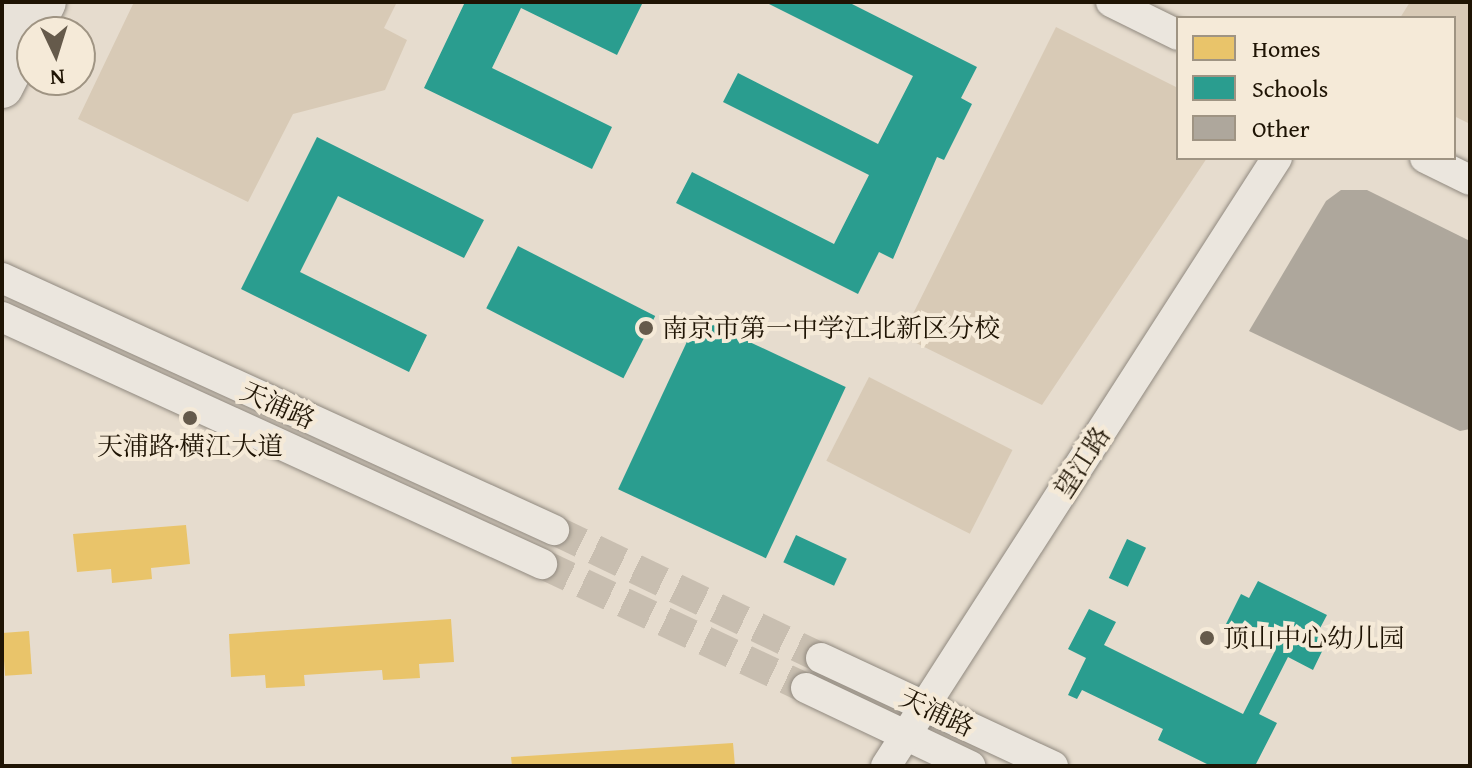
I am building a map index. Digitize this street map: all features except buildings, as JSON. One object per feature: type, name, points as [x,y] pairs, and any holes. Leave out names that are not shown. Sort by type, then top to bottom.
[{"type":"highway","points":[[2,87],[45,2]]},
{"type":"main road","points":[[2,23],[12,2]]},
{"type":"street","points":[[1111,2],[1176,34]]},
{"type":"street","name":"望江路","points":[[886,766],[1276,160]]},
{"type":"street","points":[[1429,160],[1470,180]]},
{"type":"street","name":"天浦路","points":[[2,278],[554,530]]},
{"type":"street","name":"天浦路","points":[[2,317],[542,564]]},
{"type":"street","name":"天浦路","points":[[821,658],[1053,766]]},
{"type":"street","name":"天浦路","points":[[806,688],[970,766]]},
{"type":"shaded area","points":[[134,2],[397,2],[384,28],[407,40],[385,90],[293,114],[248,202],[78,119],[89,96],[96,96],[96,81]]},
{"type":"shaded area","points":[[1410,2],[1470,2],[1470,124],[1456,117],[1456,16],[1401,16]]},
{"type":"shaded area","points":[[1056,27],[1176,87],[1176,160],[1206,160],[1042,405],[902,336]]},
{"type":"shaded area","points":[[869,377],[1012,450],[970,534],[826,461]]},
{"type":"tunnel","points":[[554,530],[821,658]]},
{"type":"tunnel","points":[[542,564],[806,688]]},
{"type":"place","name":"南京市第一中学江北新区分校","points":[[646,328]]},
{"type":"place","name":"天浦路·横江大道","points":[[190,418]]},
{"type":"place","name":"顶山中心幼儿园","points":[[1207,638]]}]
